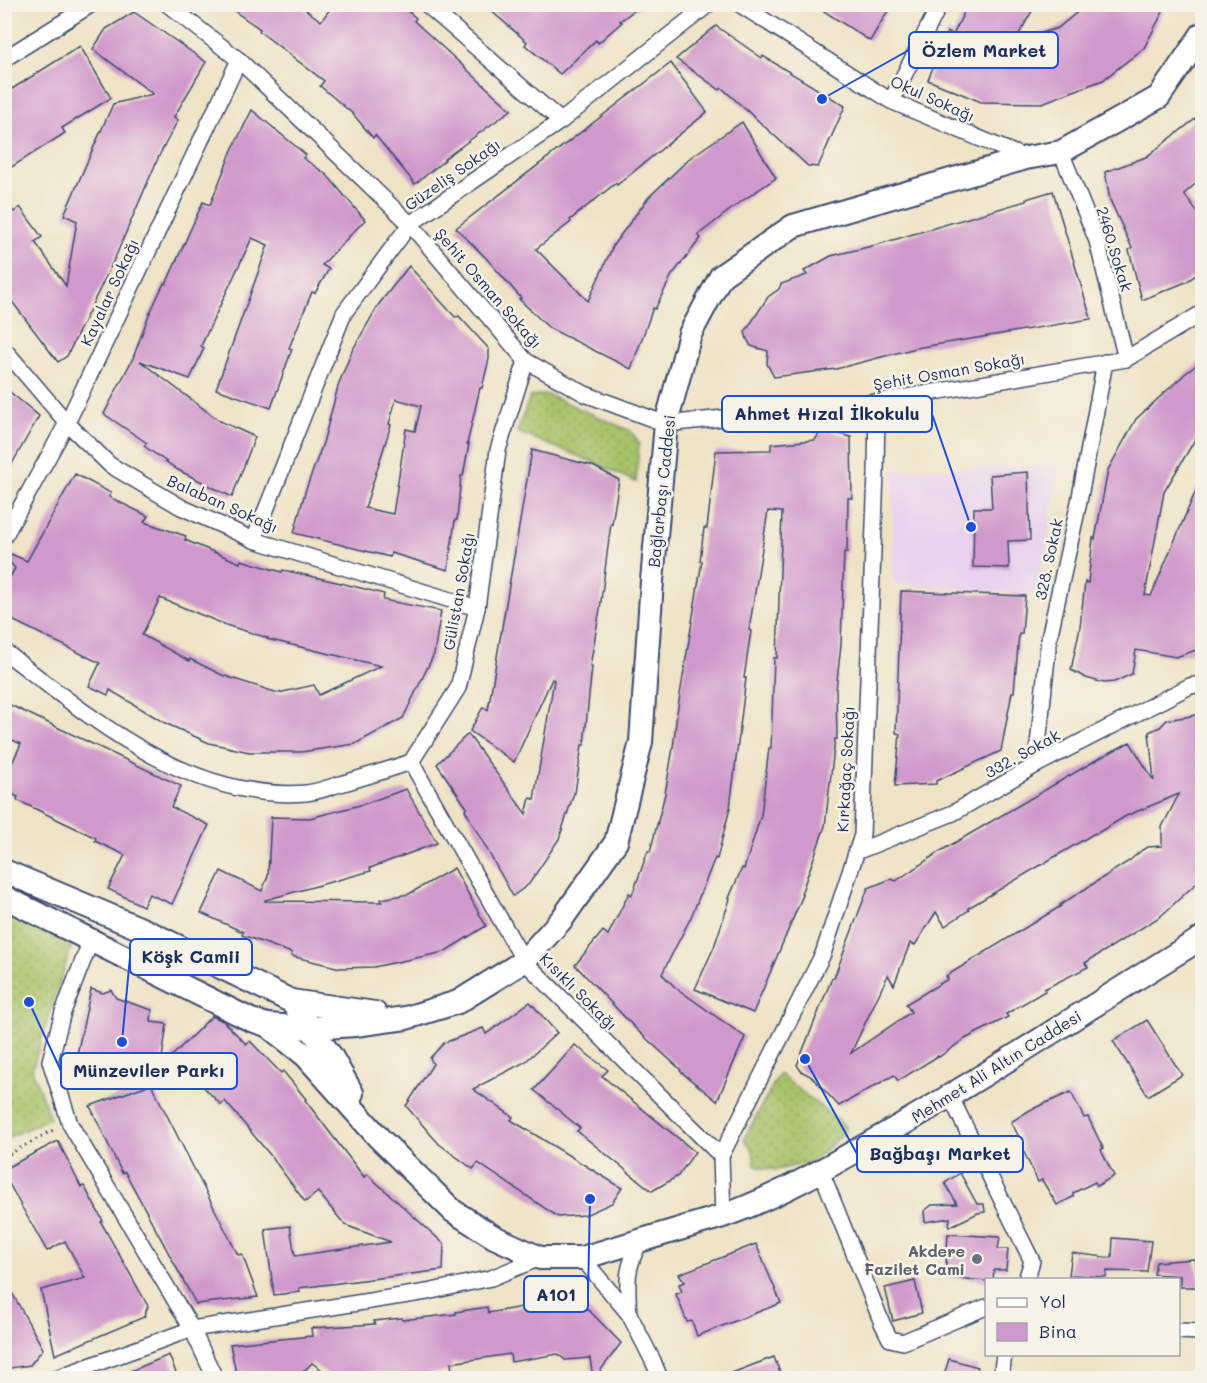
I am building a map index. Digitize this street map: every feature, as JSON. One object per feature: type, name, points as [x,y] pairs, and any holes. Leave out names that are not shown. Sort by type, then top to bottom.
[{"type":"street","points":[[4,59],[92,4]]},
{"type":"street","name":"Şehit Osman Sokağı","points":[[167,4],[238,60],[410,224],[526,361],[585,394],[666,424],[877,402],[1126,359],[1203,313]]},
{"type":"street","points":[[426,4],[561,121]]},
{"type":"street","name":"Güzeliş Sokağı","points":[[255,540],[344,313],[410,224],[561,121],[709,4]]},
{"type":"street","name":"Okul Sokağı","points":[[739,4],[891,101],[1026,158]]},
{"type":"street","points":[[891,101],[940,4]]},
{"type":"street","name":"Bağlarbaşı Caddesi","points":[[267,1025],[311,1028],[355,1025],[406,1017],[458,1002],[524,961],[562,919],[616,842],[641,742],[666,424],[690,334],[721,276],[793,226],[1026,158],[1061,152],[1159,97],[1203,34]]},
{"type":"street","name":"Kayalar Sokağı","points":[[4,537],[67,423],[238,60]]},
{"type":"street","name":"2460.Sokak","points":[[1061,152],[1097,241],[1126,359]]},
{"type":"street","name":"Balaban Sokağı","points":[[4,349],[67,423],[110,465],[181,507],[255,540],[477,608]]},
{"type":"street","name":"Gülistan Sokağı","points":[[411,762],[458,688],[477,608],[498,450],[526,361]]},
{"type":"street","name":"328. Sokak","points":[[1036,765],[1050,638],[1079,502],[1105,362]]},
{"type":"street","name":"Kırkağaç Sokağı","points":[[723,1216],[721,1156],[823,954],[862,835],[877,402]]},
{"type":"street","points":[[4,651],[65,698],[146,752],[188,773],[258,793],[308,793],[411,762]]},
{"type":"street","name":"332. Sokak","points":[[856,852],[953,813],[1036,765],[1190,686],[1203,684]]},
{"type":"street","name":"Kısıklı Sokağı","points":[[411,762],[524,961],[721,1156]]},
{"type":"street","points":[[4,871],[146,931],[291,1001],[331,1056],[379,1138]]},
{"type":"street","points":[[4,897],[251,1020],[267,1025],[306,1056],[379,1138],[453,1211],[495,1237],[540,1258]]},
{"type":"street","name":"Mehmet Ali Altın Caddesi","points":[[540,1258],[582,1258],[746,1208],[820,1171],[950,1096],[1203,938]]},
{"type":"street","points":[[91,940],[63,1012],[50,1061],[70,1124],[192,1329],[215,1378]]},
{"type":"street","points":[[267,1025],[291,1001]]},
{"type":"street","name":"Bağlarbaşı Caddesi","points":[[291,1001],[406,1017]]},
{"type":"street","points":[[331,1056],[335,1040],[355,1025]]},
{"type":"street","points":[[950,1096],[1032,1261],[1027,1278]]},
{"type":"street","points":[[820,1171],[890,1339],[903,1342],[985,1308]]},
{"type":"street","points":[[629,1314],[627,1279],[631,1258],[641,1240]]},
{"type":"street","points":[[56,1378],[192,1329],[428,1292],[490,1278],[540,1258]]},
{"type":"street","points":[[582,1258],[629,1314],[660,1378]]},
{"type":"street","points":[[1180,1331],[1203,1332]]},
{"type":"street","points":[[1001,1378],[1004,1356]]},
{"type":"path","points":[[4,970],[7,981],[4,984]]},
{"type":"path","points":[[4,1157],[52,1130],[70,1124]]},
{"type":"shaded area","points":[[1060,466],[1037,595],[893,584],[893,470]]},
{"type":"green space","points":[[548,395],[631,431],[639,443],[636,482],[591,461],[517,432],[530,397]]},
{"type":"green space","points":[[5,903],[75,935],[32,1069],[50,1118],[5,1139]]},
{"type":"green space","points":[[779,1074],[845,1126],[843,1134],[812,1162],[776,1170],[755,1166],[753,1150],[744,1139]]},
{"type":"building","points":[[224,4],[298,4],[321,21],[334,4],[399,4],[416,18],[414,21],[511,110],[444,159],[415,184],[375,135],[373,138],[353,114],[320,86],[324,81],[259,31],[260,29]]},
{"type":"building","points":[[483,4],[643,4],[620,21],[622,22],[598,43],[596,40],[560,74],[525,45],[527,42]]},
{"type":"building","points":[[813,4],[892,4],[870,41]]},
{"type":"building","points":[[968,4],[1036,4],[1015,41],[1058,28],[1087,4],[1167,4],[1144,48],[1103,80],[1042,103],[981,102],[928,80],[947,32],[953,35]]},
{"type":"building","points":[[134,12],[206,62],[174,117],[178,120],[159,156],[115,258],[67,356],[58,362],[4,291],[4,201],[14,212],[20,207],[42,237],[35,242],[66,286],[77,221],[64,215],[113,104],[153,94],[93,49],[106,29]]},
{"type":"building","points":[[716,26],[762,58],[763,56],[845,106],[818,167],[808,166],[722,88],[720,90],[676,59]]},
{"type":"building","points":[[80,46],[111,98],[62,128],[65,133],[4,172],[4,94]]},
{"type":"building","points":[[671,63],[707,112],[536,249],[588,301],[614,244],[649,197],[691,157],[742,122],[776,178],[698,235],[701,238],[672,275],[655,309],[653,308],[631,369],[549,328],[519,299],[521,298],[486,258],[456,228]]},
{"type":"building","points":[[252,110],[306,155],[303,158],[327,175],[365,220],[322,265],[329,269],[315,293],[312,292],[289,348],[292,349],[271,408],[216,389],[268,245],[252,238],[201,346],[204,348],[190,379],[140,361],[220,421],[255,437],[232,497],[178,470],[144,446],[147,443],[104,414],[133,358],[148,317],[164,283],[166,284],[203,202],[210,205],[232,150]]},
{"type":"building","points":[[1203,113],[1203,177],[1184,194],[1203,220],[1203,270],[1186,282],[1142,300],[1129,250],[1132,248],[1110,200],[1105,172],[1146,157]]},
{"type":"building","points":[[1053,191],[1091,319],[916,348],[836,369],[774,377],[767,364],[768,351],[751,346],[747,339],[745,332],[768,297],[779,289],[781,284],[807,275],[804,271],[831,256],[876,245]]},
{"type":"building","points":[[409,266],[455,317],[459,316],[489,349],[489,359],[482,388],[480,388],[467,444],[469,444],[463,476],[461,476],[457,520],[455,520],[448,570],[391,553],[390,557],[294,533],[305,492],[323,443],[339,383],[352,351],[379,304]],"holes":[[[396,399],[421,406],[415,431],[406,429],[393,514],[365,508],[391,425],[389,424]]]},
{"type":"building","points":[[1203,360],[1203,426],[1164,492],[1145,595],[1151,596],[1203,474],[1202,648],[1176,657],[1136,650],[1132,674],[1114,682],[1104,683],[1086,678],[1071,670],[1080,627],[1085,582],[1088,583],[1093,538],[1095,539],[1108,470],[1136,419]]},
{"type":"building","points":[[4,387],[39,416],[4,478]]},
{"type":"building","points":[[829,431],[851,437],[852,498],[848,498],[847,552],[844,552],[841,645],[836,690],[837,739],[835,739],[825,826],[801,894],[803,895],[753,1013],[695,989],[714,947],[729,898],[742,868],[744,869],[761,815],[769,748],[771,748],[774,658],[777,658],[782,512],[768,511],[749,630],[751,631],[744,678],[746,678],[730,808],[717,859],[715,858],[691,917],[662,974],[676,988],[745,1037],[717,1101],[680,1071],[637,1030],[575,965],[603,931],[608,935],[629,893],[632,895],[648,851],[650,852],[665,794],[673,748],[702,561],[700,561],[704,528],[707,528],[716,451],[771,450],[771,444],[815,440],[819,434]]},
{"type":"building","points":[[532,450],[593,466],[619,480],[590,666],[592,666],[584,745],[582,745],[575,793],[559,839],[529,884],[513,896],[465,810],[467,808],[437,764],[468,734],[526,814],[530,798],[534,799],[554,680],[552,679],[514,762],[470,731],[483,707],[488,710]]},
{"type":"building","points":[[1028,472],[1030,540],[1008,541],[1009,568],[973,567],[974,508],[992,508],[990,475]]},
{"type":"building","points":[[75,474],[111,493],[109,497],[148,516],[144,522],[186,536],[185,540],[240,563],[241,560],[282,572],[283,570],[341,583],[384,594],[383,600],[441,611],[434,654],[403,718],[355,744],[301,752],[249,752],[209,743],[165,723],[110,690],[108,695],[89,686],[100,663],[4,616],[4,589],[15,568],[4,556],[4,551],[27,561]],"holes":[[[160,598],[267,639],[381,666],[319,695],[314,685],[278,693],[222,675],[190,659],[189,661],[142,635]]]},
{"type":"building","points":[[901,591],[1025,596],[1014,692],[1012,692],[1001,751],[936,781],[936,784],[895,786],[900,734],[896,733]]},
{"type":"building","points":[[4,702],[181,786],[171,807],[209,825],[172,904],[149,894],[143,906],[108,889],[125,855],[95,841],[96,838],[17,800],[18,797],[4,791],[4,780],[21,744],[4,736]]},
{"type":"building","points":[[1203,714],[1203,877],[1161,916],[1085,963],[1088,967],[1044,989],[1045,991],[1006,1014],[1008,1017],[965,1039],[898,1081],[894,1075],[839,1106],[812,1077],[801,1071],[797,1065],[832,978],[834,978],[868,888],[891,879],[896,881],[939,852],[1130,742],[1154,781],[1149,732],[1160,727],[1167,720]],"holes":[[[1179,794],[1162,827],[1162,846],[1147,847],[1142,850],[1061,906],[946,976],[948,979],[906,1004],[911,1012],[851,1053],[888,975],[894,985],[910,943],[915,945],[936,912],[945,926],[969,910],[968,908],[1095,833],[1126,816]]]},
{"type":"building","points":[[406,789],[437,843],[370,868],[371,871],[265,901],[382,902],[381,899],[409,894],[454,868],[486,926],[444,952],[374,967],[340,968],[291,956],[292,953],[242,935],[243,932],[201,913],[221,871],[262,891],[268,876],[271,817],[310,818],[364,804]]},
{"type":"building","points":[[91,989],[103,993],[111,990],[116,998],[152,1010],[151,1022],[167,1024],[160,1072],[76,1059]]},
{"type":"building","points":[[530,1002],[557,1033],[525,1062],[473,1089],[513,1117],[511,1120],[622,1188],[612,1203],[585,1215],[558,1217],[478,1163],[473,1169],[439,1144],[406,1106],[433,1064],[430,1058],[444,1043],[483,1028],[486,1034]]},
{"type":"building","points":[[212,1016],[223,1021],[246,1044],[250,1041],[281,1073],[283,1071],[364,1177],[367,1174],[444,1244],[443,1270],[299,1288],[300,1292],[274,1295],[265,1229],[290,1226],[295,1256],[391,1242],[345,1225],[318,1192],[305,1202],[271,1156],[225,1101],[221,1105],[171,1057]]},
{"type":"building","points":[[1147,1020],[1182,1075],[1148,1096],[1113,1041]]},
{"type":"building","points":[[575,1045],[608,1070],[602,1076],[695,1152],[678,1176],[652,1191],[577,1131],[580,1128],[534,1090]]},
{"type":"building","points":[[151,1084],[238,1255],[242,1254],[258,1297],[196,1304],[125,1172],[122,1173],[90,1106]]},
{"type":"building","points":[[1071,1092],[1084,1118],[1088,1117],[1114,1176],[1097,1186],[1095,1182],[1073,1193],[1073,1197],[1057,1205],[1042,1180],[1038,1182],[1022,1148],[1024,1146],[1011,1122],[1030,1110]]},
{"type":"building","points":[[58,1141],[81,1187],[84,1186],[103,1221],[101,1222],[148,1306],[144,1317],[55,1355],[41,1290],[85,1278],[65,1241],[47,1251],[4,1174],[4,1169]]},
{"type":"building","points":[[960,1173],[977,1204],[984,1204],[985,1212],[949,1227],[950,1218],[925,1222],[924,1211],[932,1205],[957,1204],[945,1183]]},
{"type":"building","name":"Akdere Fazilet Cami","points":[[948,1234],[1000,1237],[998,1249],[1008,1249],[1006,1270],[994,1270],[993,1278],[985,1278],[985,1281],[945,1277]]},
{"type":"building","points":[[1113,1238],[1151,1241],[1147,1272],[1107,1271],[1106,1277],[1069,1275],[1072,1253],[1112,1258]]},
{"type":"building","points":[[756,1244],[781,1303],[697,1336],[692,1321],[687,1322],[676,1294],[682,1292],[679,1284],[685,1282],[679,1274]]},
{"type":"building","points":[[1194,1259],[1203,1287],[1180,1287],[1180,1276],[1154,1274],[1156,1262]]},
{"type":"building","points":[[4,1278],[43,1349],[30,1365],[4,1369]]},
{"type":"building","points":[[915,1281],[922,1313],[893,1321],[885,1288]]},
{"type":"building","points":[[573,1294],[621,1343],[595,1378],[593,1378],[590,1358],[565,1360],[558,1354],[511,1362],[510,1354],[451,1363],[452,1371],[393,1378],[381,1378],[380,1372],[332,1377],[312,1363],[297,1378],[237,1378],[230,1344],[312,1336],[311,1328],[375,1324],[374,1321],[456,1314],[456,1312],[487,1307],[488,1313],[539,1304]]},
{"type":"building","points":[[169,1355],[178,1378],[114,1378]]},
{"type":"building","points":[[774,1357],[782,1378],[721,1378],[721,1377]]},
{"type":"building","points":[[949,1359],[978,1367],[974,1378],[943,1378]]},
{"type":"place","name":"Özlem Market","points":[[822,99]]},
{"type":"place","name":"Ahmet Hızal İlkokulu","points":[[971,527]]},
{"type":"place","name":"Münzeviler Parkı","points":[[29,1002]]},
{"type":"place","name":"Köşk Camii","points":[[122,1042]]},
{"type":"place","name":"Bağbaşı Market","points":[[805,1059]]},
{"type":"place","name":"A101","points":[[590,1199]]},
{"type":"place","name":"Akdere Fazilet Cami","points":[[977,1259]]}]
